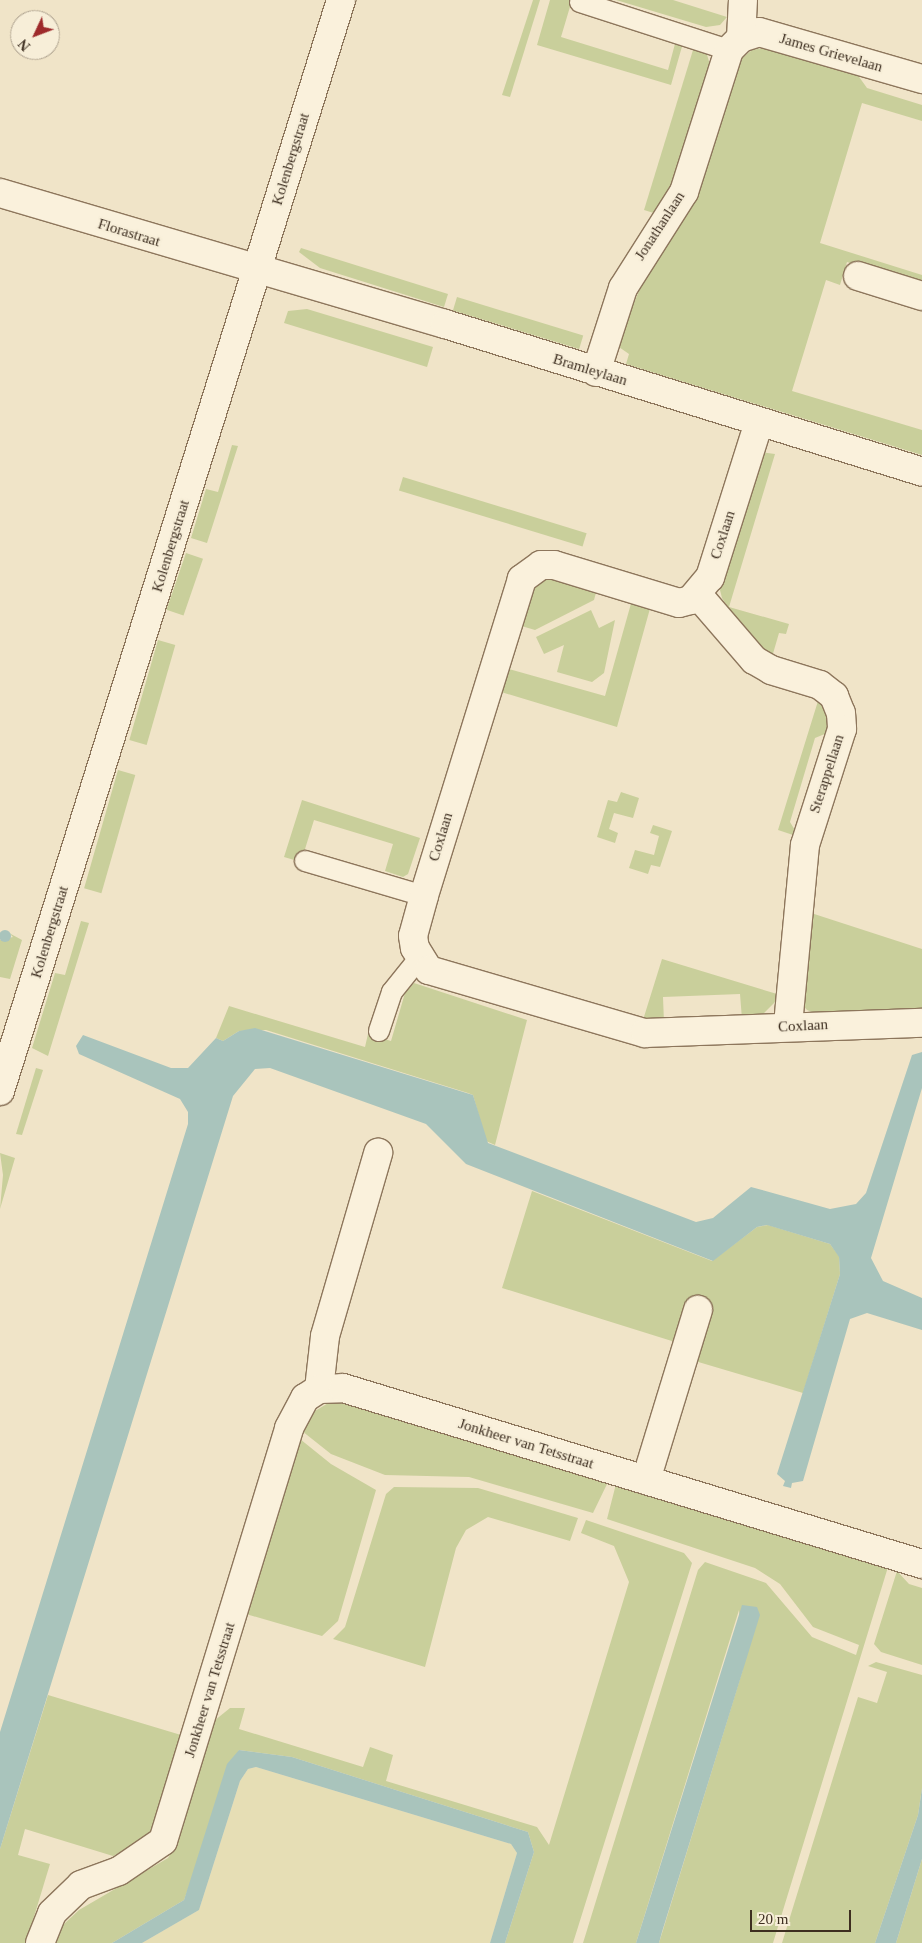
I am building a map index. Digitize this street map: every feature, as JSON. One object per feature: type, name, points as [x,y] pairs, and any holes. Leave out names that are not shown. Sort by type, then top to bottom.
[{"type":"street","name":"Kolenbergstraat","points":[[0,1091],[259,268],[341,0]]},
{"type":"street","name":"Jonathanlaan","points":[[596,372],[623,288],[684,192],[735,44],[744,0]]},
{"type":"street","name":"James Grievelaan","points":[[735,44],[759,32],[922,79]]},
{"type":"street","name":"Florastraat","points":[[0,193],[227,262],[259,268]]},
{"type":"street","name":"Bramleylaan","points":[[259,268],[922,472]]},
{"type":"street","points":[[858,276],[922,296]]},
{"type":"street","name":"Coxlaan","points":[[759,422],[710,577],[698,595],[679,603],[554,564],[541,565],[522,579],[413,936],[420,957],[429,970],[645,1033],[788,1026],[922,1023]]},
{"type":"street","name":"Sterappellaan","points":[[698,595],[754,660],[771,670],[820,685],[834,696],[841,713],[842,729],[805,845],[788,1026]]},
{"type":"street","points":[[320,1388],[325,1336],[378,1153]]},
{"type":"street","points":[[646,1480],[698,1310]]},
{"type":"street","name":"Jonkheer van Tetsstraat","points":[[40,1943],[52,1913],[81,1885],[119,1871],[163,1841],[289,1428],[305,1398],[320,1388],[343,1388],[922,1564]]},
{"type":"lane","points":[[580,2],[735,44]]},
{"type":"lane","points":[[305,861],[424,896]]},
{"type":"lane","points":[[379,1031],[392,992],[420,957]]},
{"type":"shaded area","points":[[256,1767],[511,1844],[517,1853],[490,1943],[142,1943],[199,1910],[240,1781],[248,1769]]},
{"type":"green space","points":[[533,0],[540,0],[510,97],[502,95]]},
{"type":"green space","points":[[550,0],[572,0],[561,37],[668,70],[676,40],[683,43],[671,85],[537,45]]},
{"type":"green space","points":[[616,0],[673,0],[727,17],[720,25],[706,27]]},
{"type":"green space","points":[[768,47],[857,74],[867,88],[922,105],[922,121],[862,103],[820,243],[922,275],[922,285],[847,262],[840,285],[826,280],[792,391],[922,430],[922,455],[626,364],[629,354],[616,345],[736,63],[752,50]]},
{"type":"green space","points":[[693,50],[706,51],[710,65],[675,184],[657,214],[644,210]]},
{"type":"green space","points":[[301,248],[448,294],[444,307],[320,268],[299,252]]},
{"type":"green space","points":[[457,297],[583,336],[579,349],[453,310]]},
{"type":"green space","points":[[307,309],[433,347],[427,367],[284,323],[288,311]]},
{"type":"green space","points":[[232,445],[238,446],[207,543],[191,538],[206,489],[218,492]]},
{"type":"green space","points":[[760,452],[775,454],[729,607],[789,624],[786,634],[779,633],[772,657],[741,628],[722,598],[720,590]]},
{"type":"green space","points":[[403,477],[587,533],[583,547],[399,490]]},
{"type":"green space","points":[[186,553],[203,559],[183,616],[166,610]]},
{"type":"green space","points":[[546,577],[597,589],[594,600],[535,630],[518,625],[529,590]]},
{"type":"green space","points":[[632,600],[651,605],[617,727],[498,691],[505,668],[605,696]]},
{"type":"green space","points":[[591,610],[599,628],[615,620],[604,673],[592,682],[557,672],[564,645],[544,654],[536,637]]},
{"type":"green space","points":[[158,640],[175,645],[147,745],[129,740]]},
{"type":"green space","points":[[818,701],[826,707],[832,731],[815,738],[790,822],[799,837],[778,830]]},
{"type":"green space","points":[[118,770],[135,775],[101,893],[84,888]]},
{"type":"green space","points":[[621,792],[639,798],[633,818],[614,813],[609,829],[618,833],[615,843],[597,837],[608,800],[617,802]]},
{"type":"green space","points":[[302,800],[420,838],[408,874],[403,877],[385,871],[393,844],[314,820],[301,862],[284,857]]},
{"type":"green space","points":[[653,825],[672,831],[660,867],[651,865],[648,874],[629,868],[635,850],[654,855],[659,836],[650,833]]},
{"type":"green space","points":[[808,912],[922,949],[922,1010],[817,1014],[807,1010],[802,1004]]},
{"type":"green space","points":[[81,921],[89,923],[48,1056],[32,1048],[55,973],[65,975]]},
{"type":"green space","points":[[9,933],[22,940],[10,979],[0,977],[0,940],[13,937]]},
{"type":"green space","points":[[662,959],[777,994],[775,1002],[760,1017],[742,1019],[740,994],[663,997],[664,1022],[643,1020]]},
{"type":"green space","points":[[414,983],[527,1020],[495,1145],[486,1141],[473,1095],[468,1093],[266,1030],[239,1031],[223,1041],[216,1038],[229,1006],[365,1047],[368,1034],[391,1041],[405,993]]},
{"type":"green space","points":[[36,1068],[43,1070],[22,1135],[16,1134]]},
{"type":"green space","points":[[0,1153],[15,1158],[0,1209],[3,1175]]},
{"type":"green space","points":[[532,1191],[712,1261],[757,1227],[768,1225],[830,1244],[839,1256],[840,1274],[803,1393],[695,1361],[710,1309],[686,1303],[675,1342],[502,1288]]},
{"type":"green space","points":[[330,1402],[354,1404],[608,1482],[593,1513],[469,1477],[385,1475],[331,1454],[302,1431],[315,1411]]},
{"type":"green space","points":[[300,1439],[331,1464],[376,1490],[338,1621],[322,1636],[246,1614]]},
{"type":"green space","points":[[616,1484],[888,1567],[773,1943],[659,1943],[743,1669],[739,1610],[636,1943],[583,1943],[698,1570],[705,1562],[766,1583],[812,1637],[856,1655],[859,1645],[813,1627],[780,1584],[755,1568],[607,1519]]},
{"type":"green space","points":[[394,1487],[478,1488],[578,1518],[570,1541],[488,1517],[466,1530],[456,1548],[425,1667],[333,1639],[345,1627],[386,1494]]},
{"type":"green space","points":[[586,1520],[684,1553],[692,1563],[573,1943],[505,1943],[534,1852],[528,1832],[292,1757],[239,1750],[184,1900],[112,1943],[54,1943],[63,1925],[79,1910],[168,1858],[178,1840],[214,1721],[230,1708],[245,1708],[239,1729],[363,1767],[370,1747],[393,1755],[386,1781],[537,1827],[549,1845],[629,1582],[614,1546],[581,1533]]},
{"type":"green space","points":[[897,1571],[909,1584],[922,1588],[922,1665],[881,1652],[874,1644]]},
{"type":"green space","points":[[876,1662],[922,1675],[922,1788],[918,1815],[875,1943],[782,1943],[858,1697],[877,1703],[887,1672],[868,1666]]},
{"type":"green space","points":[[48,1695],[181,1735],[151,1836],[113,1856],[25,1829],[18,1855],[50,1864],[26,1943],[0,1943],[0,1849]]},
{"type":"green space","points":[[922,1859],[922,1943],[896,1943]]},
{"type":"water","points":[[5,930],[11,936],[5,942],[-1,936]]},
{"type":"water","points":[[255,1028],[473,1095],[488,1143],[696,1222],[713,1218],[751,1187],[830,1209],[856,1204],[866,1193],[912,1055],[922,1052],[922,1088],[871,1258],[883,1281],[922,1298],[922,1330],[867,1313],[850,1319],[803,1481],[792,1483],[791,1488],[783,1486],[785,1481],[777,1474],[840,1274],[839,1257],[830,1244],[767,1225],[757,1227],[713,1261],[466,1164],[426,1124],[270,1068],[255,1069],[233,1096],[0,1849],[0,1732],[188,1124],[188,1112],[180,1099],[79,1054],[76,1046],[83,1035],[171,1068],[188,1068],[216,1038],[223,1041],[239,1031]]},
{"type":"water","points":[[742,1605],[757,1607],[760,1615],[659,1943],[636,1943]]},
{"type":"water","points":[[239,1750],[292,1757],[528,1832],[534,1852],[505,1943],[490,1943],[517,1853],[511,1844],[256,1767],[248,1769],[240,1781],[199,1910],[142,1943],[112,1943],[184,1900],[227,1764]]},
{"type":"water","points":[[922,1788],[922,1859],[896,1943],[875,1943],[918,1815]]}]
